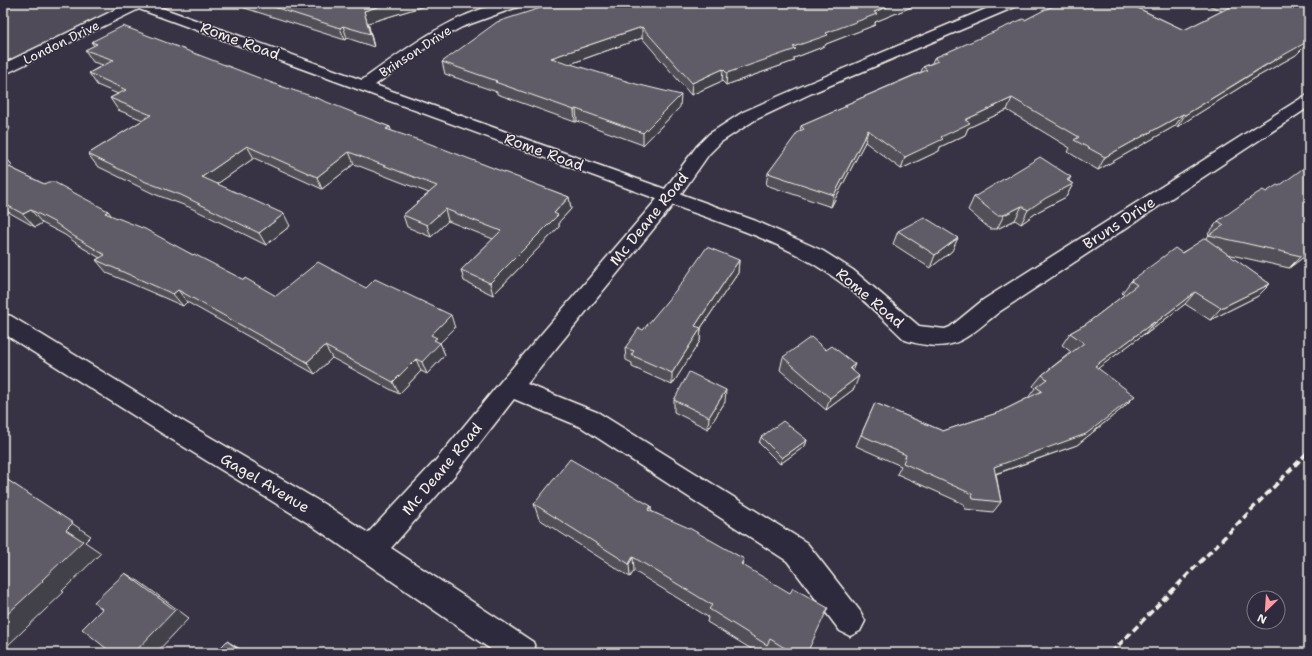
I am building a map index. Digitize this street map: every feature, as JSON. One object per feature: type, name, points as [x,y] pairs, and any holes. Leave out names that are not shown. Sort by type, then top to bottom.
[{"type":"street","name":"Brinson Drive","points":[[362,86],[428,39],[457,24],[515,3]]},
{"type":"street","name":"Mc Deane Road","points":[[371,550],[446,468],[510,387],[669,197],[703,150],[715,138],[749,116],[806,90],[1012,3]]},
{"type":"street","name":"Rome Road","points":[[139,4],[785,240],[816,256],[867,292],[913,334],[929,337]]},
{"type":"street","name":"London Drive","points":[[3,70],[139,4]]},
{"type":"street","name":"Bruns Drive","points":[[929,337],[946,338],[958,333],[991,306],[1309,100]]},
{"type":"street","name":"Gagel Avenue","points":[[3,322],[172,427],[320,516],[517,652]]},
{"type":"street","points":[[510,387],[590,420],[797,552],[850,621]]},
{"type":"shaded area","points":[[3,3],[128,3],[3,63]]},
{"type":"building","points":[[261,3],[390,3],[364,11],[370,34],[343,26],[340,28]]},
{"type":"building","points":[[556,3],[896,3],[874,12],[877,14],[826,33],[828,35],[793,47],[796,49],[727,73],[723,69],[692,83],[642,27],[551,58],[636,84],[681,95],[643,133],[576,109],[574,110],[442,62],[497,22]]},
{"type":"building","points":[[1060,3],[1132,3],[1129,4],[1184,30],[1238,3],[1309,3],[1309,39],[1305,43],[1264,66],[1185,115],[1183,114],[1105,157],[1074,140],[1079,137],[1012,98],[965,120],[970,123],[941,137],[943,139],[905,157],[868,130],[834,195],[768,173],[798,132],[804,129],[801,126],[847,106],[845,105],[927,70],[923,67],[938,61],[934,58],[1023,19],[1025,20]]},
{"type":"building","points":[[123,26],[280,86],[314,97],[390,127],[386,129],[428,143],[569,197],[554,213],[558,215],[490,283],[461,270],[501,231],[445,209],[427,225],[403,215],[437,186],[349,152],[317,177],[247,146],[202,177],[284,214],[259,233],[181,195],[146,182],[88,154],[151,115],[110,98],[126,90],[89,73],[114,60],[85,50],[97,44],[91,42]]},
{"type":"building","points":[[1040,157],[1071,177],[1067,180],[1073,184],[1046,198],[1028,210],[1022,206],[1004,215],[997,215],[974,197]]},
{"type":"building","points":[[3,164],[44,184],[54,182],[108,211],[105,213],[145,229],[244,280],[245,278],[276,296],[318,262],[366,288],[375,279],[451,315],[431,335],[437,338],[434,340],[440,343],[422,362],[416,359],[393,382],[325,346],[307,362],[178,290],[173,294],[96,260],[105,255],[54,222],[31,210],[23,214],[3,203]]},
{"type":"building","points":[[1309,164],[1309,250],[1301,256],[1209,235],[1224,225],[1218,221],[1256,194],[1263,190],[1266,192],[1277,185],[1279,186]]},
{"type":"building","points":[[924,217],[958,238],[935,255],[898,231]]},
{"type":"building","points":[[1205,238],[1270,284],[1221,308],[1195,292],[1095,366],[1135,396],[1086,434],[994,467],[1001,502],[973,499],[972,494],[903,463],[906,455],[861,435],[875,403],[943,431],[1000,412],[1042,391],[1036,387],[1047,379],[1042,375],[1084,343],[1070,333],[1086,324],[1137,285],[1131,281],[1175,248],[1182,253]]},
{"type":"building","points":[[707,247],[739,260],[695,326],[701,328],[672,373],[631,355],[634,351],[625,348],[639,328],[643,330],[681,284]]},
{"type":"building","points":[[811,337],[826,350],[832,346],[855,364],[850,368],[859,376],[830,398],[783,357]]},
{"type":"building","points":[[689,372],[726,390],[709,417],[674,400]]},
{"type":"building","points":[[783,421],[807,440],[782,458],[761,437]]},
{"type":"building","points":[[570,459],[651,506],[648,510],[691,529],[744,559],[741,564],[790,593],[793,588],[828,608],[807,653],[793,653],[770,639],[767,645],[709,609],[712,605],[633,557],[629,564],[534,504]]},
{"type":"building","points":[[3,477],[73,523],[66,530],[83,541],[3,618]]},
{"type":"building","points":[[125,573],[175,610],[134,653],[112,653],[82,629],[102,609],[94,602]]},
{"type":"building","points":[[227,641],[243,653],[215,653]]},
{"type":"railway","points":[[1111,653],[1309,451]]}]
